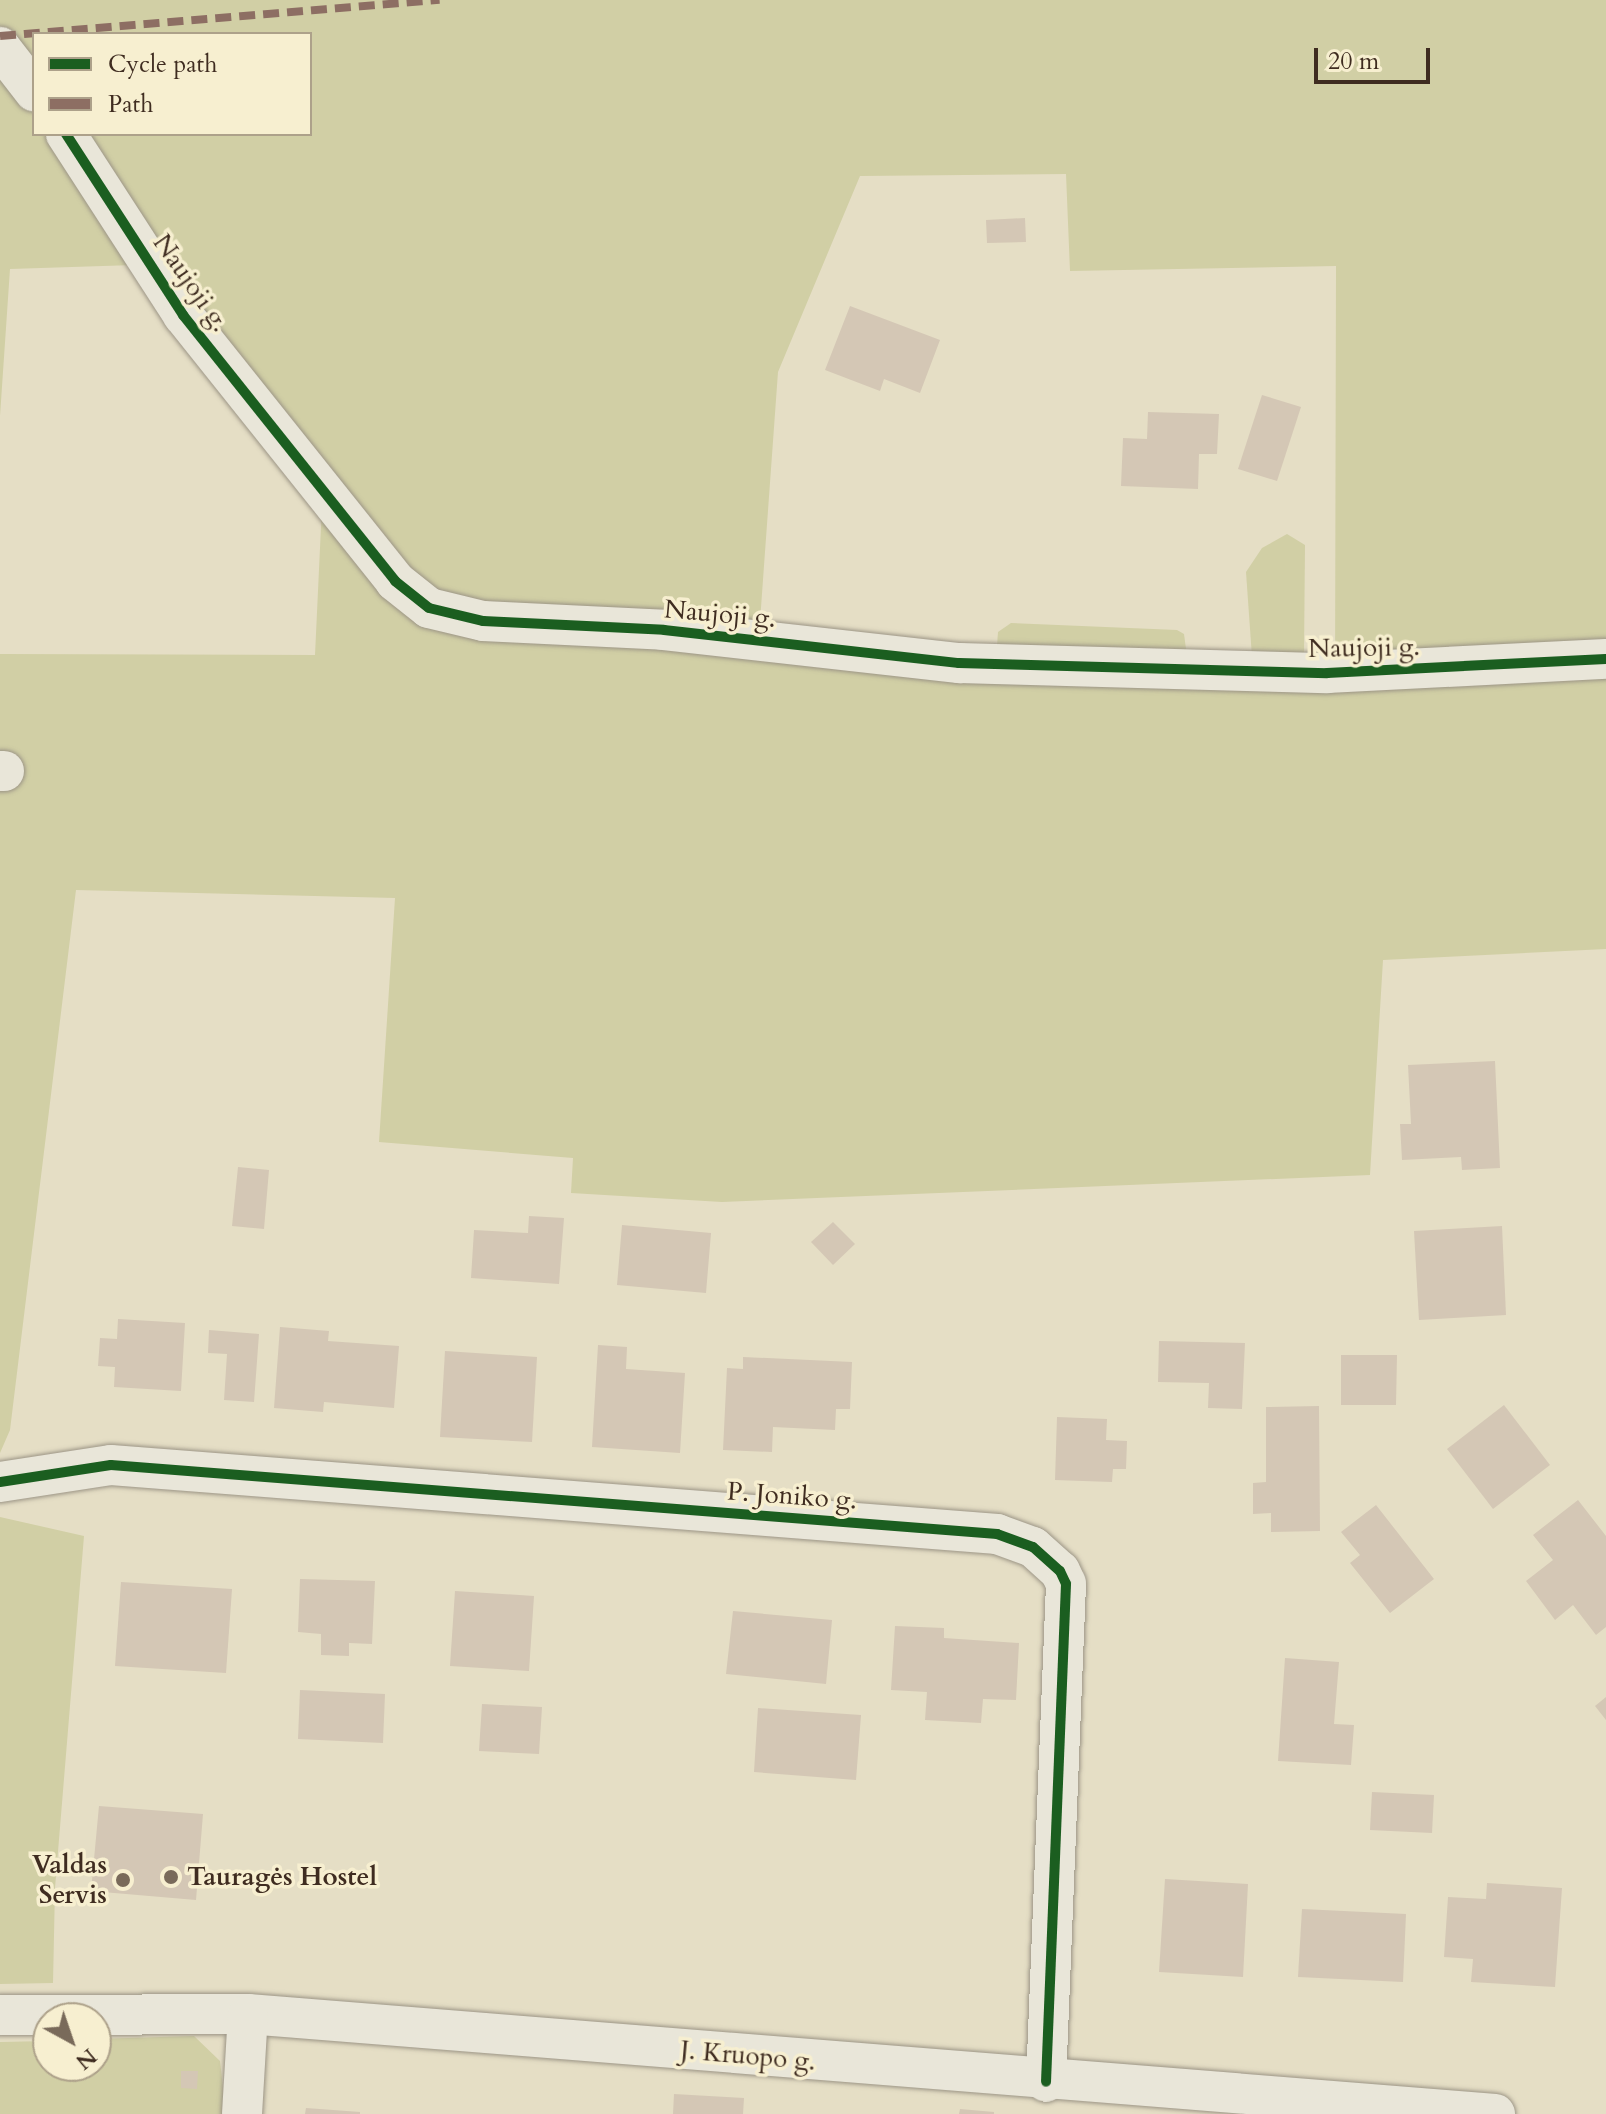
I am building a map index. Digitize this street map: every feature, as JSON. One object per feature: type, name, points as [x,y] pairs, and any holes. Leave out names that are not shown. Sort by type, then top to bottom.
[{"type":"street","points":[[0,47],[32,88]]},
{"type":"street","name":"Naujoji g.","points":[[67,136],[183,315],[395,581],[429,608],[483,621],[664,630],[959,663],[1327,673],[1606,659]]},
{"type":"street","name":"P. Joniko g.","points":[[0,1482],[111,1465],[997,1534],[1033,1547],[1060,1571],[1066,1584],[1046,2082]]},
{"type":"street","points":[[242,2114],[248,2014]]},
{"type":"street","name":"J. Kruopo g.","points":[[0,2015],[248,2014],[1046,2082],[1495,2114]]},
{"type":"shaded area","points":[[0,0],[1606,0],[1606,949],[1383,960],[1370,1175],[722,1202],[571,1193],[573,1158],[379,1142],[395,898],[76,890],[10,1430],[0,1453],[0,654],[315,655],[322,505],[134,265],[10,269],[0,416]],"holes":[[[1066,174],[1070,271],[1336,266],[1335,687],[758,649],[778,372],[860,176]]]},
{"type":"shaded area","points":[[1287,534],[1305,545],[1304,655],[1252,657],[1246,572],[1262,548]]},
{"type":"shaded area","points":[[1011,623],[1177,630],[1184,634],[1186,649],[1179,659],[997,646],[998,632]]},
{"type":"shaded area","points":[[0,1517],[84,1536],[55,1888],[53,1983],[0,1984]]},
{"type":"shaded area","points":[[194,2036],[220,2061],[226,2114],[0,2114],[0,2042],[32,2041],[32,2082],[112,2082],[112,2039]]},
{"type":"building","points":[[1025,218],[1026,242],[987,243],[986,220]]},
{"type":"building","points":[[850,306],[940,340],[920,393],[884,379],[880,391],[825,370]]},
{"type":"building","points":[[1262,395],[1301,407],[1277,481],[1238,469]]},
{"type":"building","points":[[1148,412],[1219,414],[1217,454],[1199,454],[1198,489],[1121,486],[1123,438],[1147,439]]},
{"type":"building","points":[[1495,1061],[1500,1168],[1462,1170],[1461,1157],[1402,1160],[1400,1124],[1411,1124],[1408,1065]]},
{"type":"building","points":[[238,1167],[269,1170],[264,1229],[232,1226]]},
{"type":"building","points":[[529,1216],[564,1218],[559,1284],[471,1278],[474,1230],[528,1233]]},
{"type":"building","points":[[833,1222],[855,1244],[833,1265],[811,1242]]},
{"type":"building","points":[[622,1225],[711,1233],[706,1293],[617,1285]]},
{"type":"building","points":[[1502,1226],[1506,1315],[1419,1320],[1414,1231]]},
{"type":"building","points":[[118,1319],[185,1323],[181,1391],[114,1387],[115,1367],[98,1366],[100,1338],[117,1339]]},
{"type":"building","points":[[280,1327],[329,1331],[328,1341],[399,1346],[394,1408],[324,1402],[323,1412],[274,1408]]},
{"type":"building","points":[[209,1330],[259,1334],[254,1402],[224,1400],[227,1354],[208,1353]]},
{"type":"building","points":[[1159,1341],[1245,1343],[1242,1409],[1208,1408],[1209,1383],[1158,1382]]},
{"type":"building","points":[[598,1345],[627,1347],[626,1369],[685,1373],[680,1453],[592,1447]]},
{"type":"building","points":[[445,1351],[537,1357],[532,1442],[440,1437]]},
{"type":"building","points":[[1341,1355],[1397,1355],[1396,1405],[1341,1405]]},
{"type":"building","points":[[743,1357],[852,1362],[850,1409],[836,1409],[835,1430],[773,1427],[772,1452],[723,1450],[727,1368],[743,1369]]},
{"type":"building","points":[[1504,1405],[1550,1465],[1493,1509],[1447,1449]]},
{"type":"building","points":[[1319,1406],[1320,1531],[1271,1532],[1271,1513],[1253,1514],[1253,1483],[1266,1482],[1266,1407]]},
{"type":"building","points":[[1057,1417],[1107,1419],[1106,1440],[1127,1441],[1126,1469],[1113,1469],[1112,1482],[1055,1480]]},
{"type":"building","points":[[1578,1500],[1606,1536],[1606,1627],[1596,1635],[1573,1605],[1555,1620],[1526,1581],[1553,1560],[1533,1535]]},
{"type":"building","points":[[1376,1505],[1434,1579],[1390,1613],[1350,1563],[1360,1555],[1341,1532]]},
{"type":"building","points":[[300,1579],[375,1581],[372,1644],[349,1643],[349,1656],[321,1655],[321,1634],[298,1632]]},
{"type":"building","points":[[121,1582],[232,1589],[226,1673],[115,1666]]},
{"type":"building","points":[[455,1591],[534,1596],[529,1671],[450,1666]]},
{"type":"building","points":[[733,1611],[832,1620],[826,1684],[726,1674]]},
{"type":"building","points":[[895,1626],[944,1628],[944,1638],[1019,1643],[1016,1700],[983,1699],[981,1723],[925,1720],[927,1692],[891,1690]]},
{"type":"building","points":[[1285,1658],[1339,1662],[1334,1724],[1354,1725],[1351,1765],[1278,1761]]},
{"type":"building","points":[[300,1690],[385,1694],[383,1743],[298,1739]]},
{"type":"building","points":[[1606,1697],[1606,1720],[1595,1706]]},
{"type":"building","points":[[482,1704],[542,1707],[539,1754],[479,1751]]},
{"type":"building","points":[[758,1708],[861,1715],[856,1780],[754,1772]]},
{"type":"building","points":[[1372,1792],[1434,1795],[1432,1833],[1370,1830]]},
{"type":"building","points":[[99,1806],[203,1814],[196,1900],[91,1891]]},
{"type":"building","points":[[1165,1879],[1248,1884],[1243,1977],[1159,1972]]},
{"type":"building","points":[[1487,1883],[1562,1888],[1555,1987],[1471,1982],[1473,1959],[1444,1957],[1448,1897],[1486,1899]]},
{"type":"building","points":[[1302,1909],[1406,1914],[1403,1982],[1298,1977]]},
{"type":"building","points":[[181,2071],[198,2071],[197,2089],[181,2088]]},
{"type":"building","points":[[674,2094],[744,2098],[743,2114],[673,2114]]},
{"type":"building","points":[[306,2108],[360,2112],[360,2114],[305,2114]]},
{"type":"building","points":[[960,2109],[994,2112],[994,2114],[959,2114]]},
{"type":"marked path","points":[[49,32],[440,0]]},
{"type":"marked path","points":[[0,36],[32,33]]},
{"type":"cycle path","points":[[67,136],[183,315],[395,581],[429,608],[483,621],[664,630],[959,663],[1327,673],[1606,659]]},
{"type":"cycle path","points":[[0,1482],[111,1465],[997,1534],[1033,1547],[1060,1571],[1066,1584],[1046,2082]]},
{"type":"place","name":"Tauragės Hostel","points":[[171,1877]]},
{"type":"place","name":"Valdas Servis","points":[[123,1880]]}]
